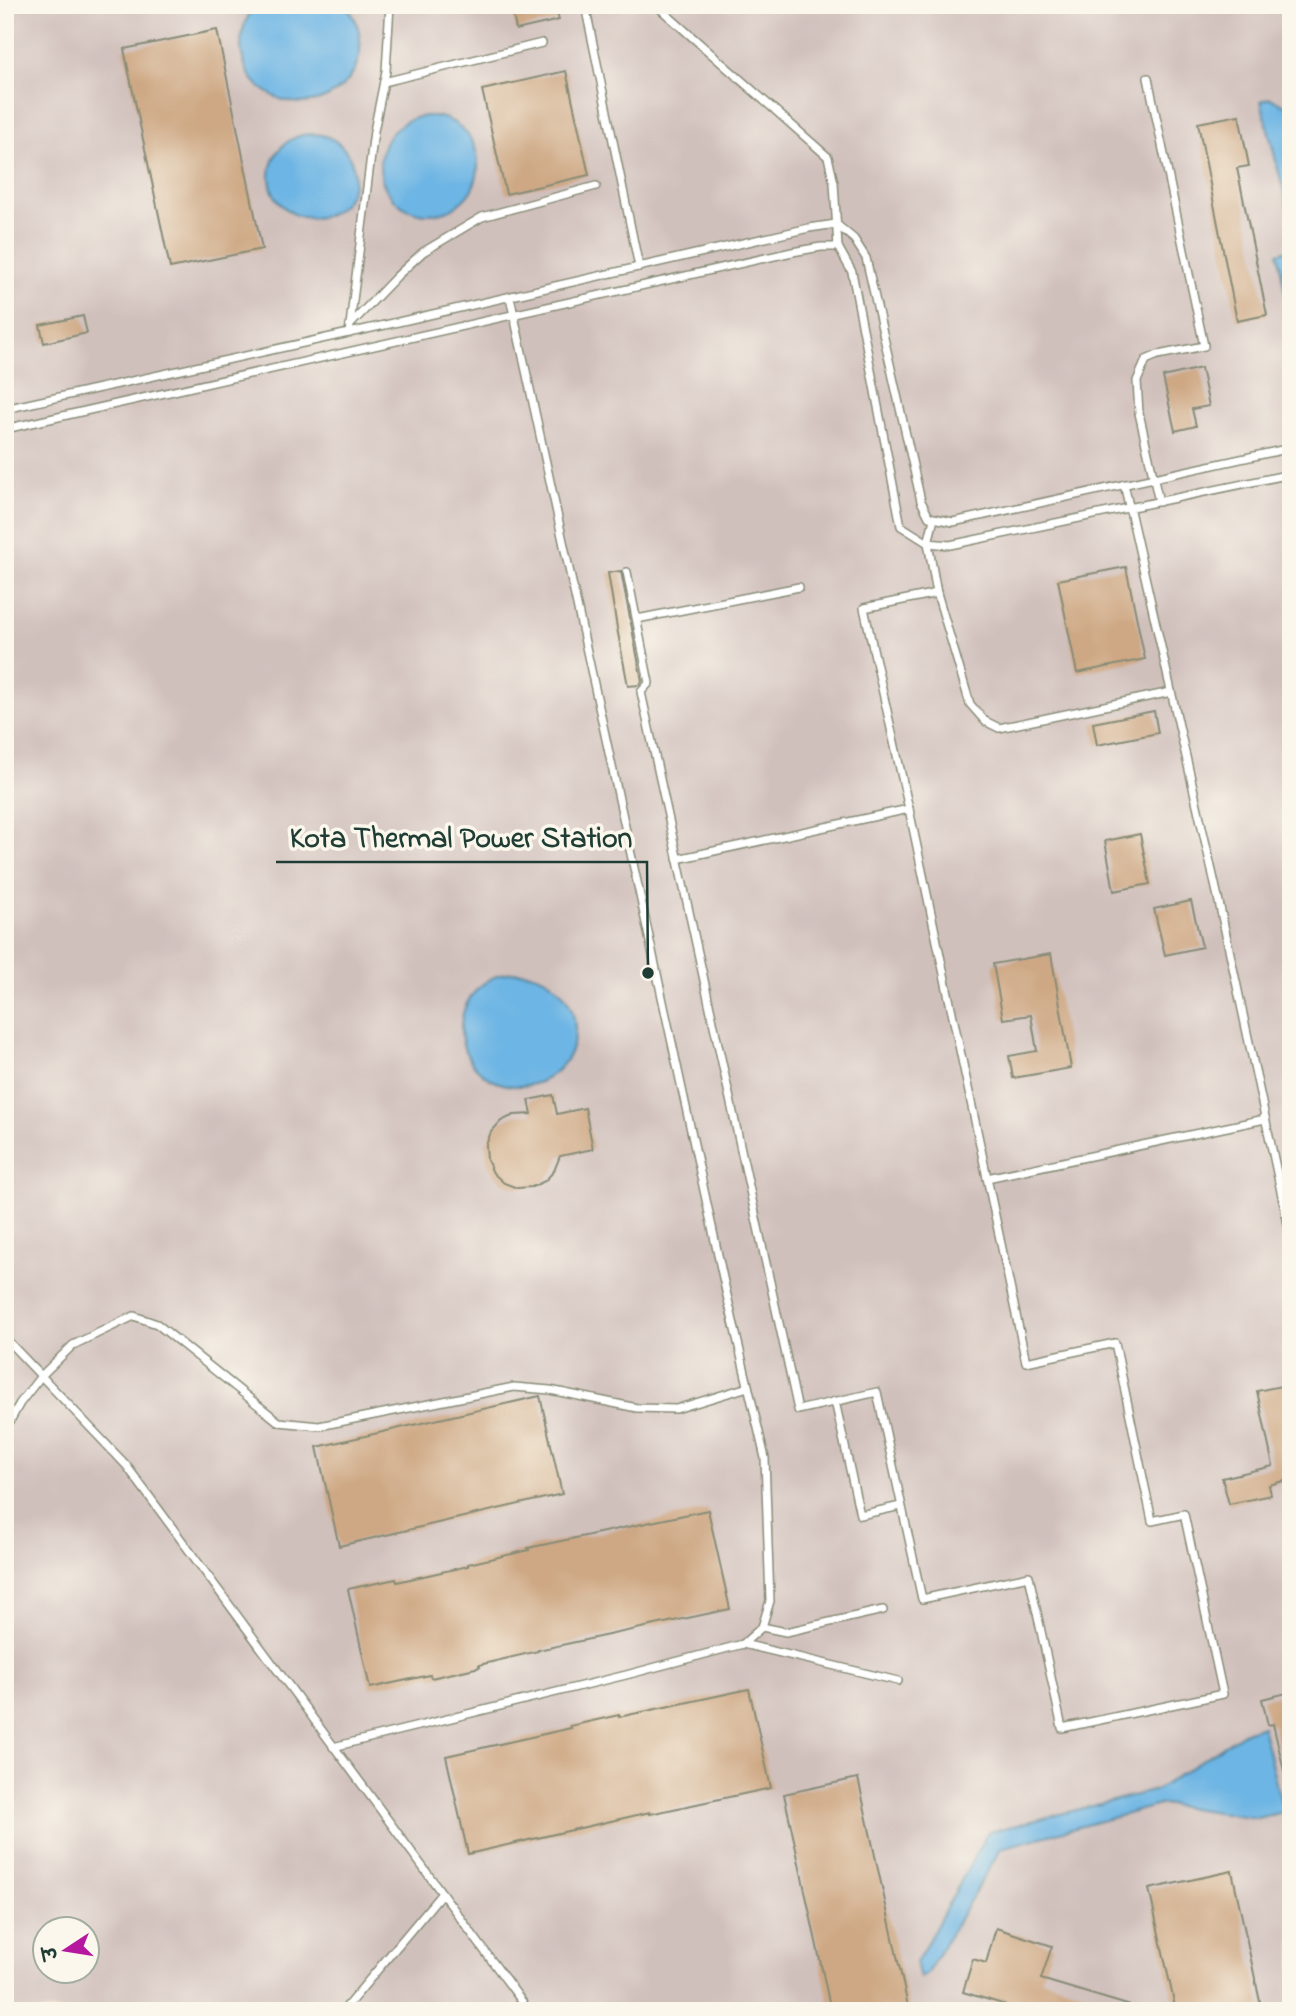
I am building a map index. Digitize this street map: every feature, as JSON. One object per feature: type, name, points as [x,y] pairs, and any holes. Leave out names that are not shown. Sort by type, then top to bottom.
[{"type":"lane","points":[[349,329],[374,131],[384,82],[390,5]]},
{"type":"lane","points":[[585,5],[639,267]]},
{"type":"lane","points":[[656,5],[828,157],[834,183],[838,247],[852,272],[901,526],[928,543],[950,545],[1291,474]]},
{"type":"lane","points":[[384,82],[542,43]]},
{"type":"lane","points":[[1148,78],[1204,345],[1146,360],[1137,381],[1139,413],[1159,502]]},
{"type":"lane","points":[[349,329],[397,276],[423,252],[482,217],[596,186]]},
{"type":"lane","points":[[5,409],[349,329],[510,297],[836,224],[854,239],[866,258],[921,501],[929,517],[953,522],[1291,448]]},
{"type":"lane","points":[[5,429],[792,251],[838,247]]},
{"type":"lane","points":[[333,1746],[743,1644],[762,1627],[770,1601],[765,1458],[722,1274],[510,297]]},
{"type":"lane","points":[[1124,484],[1291,1238]]},
{"type":"lane","points":[[934,519],[928,543],[937,593],[970,704],[985,721],[999,728],[1171,692]]},
{"type":"lane","points":[[627,572],[649,683],[641,692],[798,1409],[877,1392],[922,1599],[1029,1576],[1062,1728],[1223,1694],[1184,1514],[1152,1521],[1115,1343],[1026,1362],[864,608],[937,593]]},
{"type":"lane","points":[[636,619],[799,587]]},
{"type":"lane","points":[[677,859],[909,809]]},
{"type":"lane","points":[[987,1178],[1265,1119]]},
{"type":"lane","points":[[5,1430],[20,1403],[41,1376],[73,1345],[134,1316],[157,1324],[279,1422],[320,1426],[514,1387],[550,1390],[636,1408],[676,1409],[748,1387]]},
{"type":"lane","points":[[5,1338],[126,1465],[529,2011]]},
{"type":"lane","points":[[835,1401],[860,1515],[901,1506]]},
{"type":"lane","points":[[762,1627],[786,1632],[883,1610]]},
{"type":"lane","points":[[743,1644],[898,1681]]},
{"type":"lane","points":[[343,2011],[442,1893]]},
{"type":"lane","points":[[5,2004],[19,2011]]},
{"type":"shaded area","points":[[5,5],[1047,5],[1069,17],[1155,5],[1291,5],[1291,2011],[5,2011]]},
{"type":"water","points":[[255,5],[346,5],[356,21],[360,45],[357,63],[349,79],[336,92],[320,100],[301,103],[283,100],[260,87],[247,70],[241,48],[243,29]]},
{"type":"water","points":[[1270,98],[1291,108],[1291,221],[1261,101]]},
{"type":"water","points":[[429,116],[448,119],[464,130],[475,146],[478,165],[475,184],[464,200],[448,211],[429,214],[410,211],[394,200],[383,184],[380,165],[383,146],[394,130],[410,119]]},
{"type":"water","points":[[312,134],[328,137],[342,146],[351,160],[354,176],[351,192],[342,206],[328,215],[312,218],[296,215],[282,206],[273,192],[270,176],[273,160],[282,146],[296,137]]},
{"type":"water","points":[[1291,249],[1291,322],[1290,322],[1278,253]]},
{"type":"water","points":[[518,972],[540,976],[550,981],[566,997],[571,1007],[575,1029],[571,1051],[566,1061],[550,1077],[540,1082],[518,1086],[496,1082],[486,1077],[470,1061],[465,1051],[461,1029],[465,1007],[470,997],[486,981],[496,976]]},
{"type":"water","points":[[1262,1726],[1283,1812],[1257,1818],[1163,1804],[1001,1848],[926,1975],[920,1978],[916,1963],[988,1832],[1156,1790],[1245,1732]]},
{"type":"building","points":[[511,5],[555,5],[559,20],[516,30]]},
{"type":"building","points":[[217,30],[262,249],[170,268],[124,49]]},
{"type":"building","points":[[566,71],[589,175],[506,194],[482,90]]},
{"type":"building","points":[[1239,115],[1249,166],[1237,168],[1267,315],[1237,321],[1198,123]]},
{"type":"building","points":[[83,316],[87,333],[44,343],[40,325]]},
{"type":"building","points":[[1201,368],[1209,406],[1192,409],[1196,426],[1175,431],[1163,377]]},
{"type":"building","points":[[1126,567],[1145,659],[1077,673],[1058,580]]},
{"type":"building","points":[[621,571],[642,681],[639,685],[628,686],[608,573]]},
{"type":"building","points":[[1154,711],[1158,733],[1097,745],[1093,723]]},
{"type":"building","points":[[1140,834],[1150,884],[1114,891],[1105,841]]},
{"type":"building","points":[[1191,901],[1202,947],[1165,955],[1154,909]]},
{"type":"building","points":[[1051,954],[1071,1068],[1013,1078],[1009,1056],[1037,1051],[1031,1015],[1003,1019],[993,964]]},
{"type":"building","points":[[553,1095],[557,1114],[585,1108],[593,1149],[560,1156],[554,1171],[545,1181],[532,1187],[517,1188],[504,1183],[493,1173],[487,1160],[486,1145],[491,1132],[501,1121],[514,1115],[532,1114],[529,1100]]},
{"type":"building","points":[[1291,1384],[1291,1479],[1269,1485],[1271,1495],[1229,1504],[1222,1478],[1273,1466],[1257,1391]]},
{"type":"building","points":[[540,1396],[562,1494],[339,1546],[317,1447]]},
{"type":"building","points":[[708,1510],[730,1609],[538,1650],[431,1678],[430,1675],[370,1688],[348,1589],[396,1579],[397,1582],[468,1566],[529,1550],[528,1548]]},
{"type":"building","points":[[749,1689],[771,1788],[650,1812],[468,1854],[446,1756],[619,1715]]},
{"type":"building","points":[[1291,1692],[1291,1775],[1285,1775],[1273,1724],[1268,1725],[1262,1699]]},
{"type":"building","points":[[858,1778],[909,2011],[831,2011],[784,1794]]},
{"type":"building","points":[[1232,1871],[1262,2011],[1176,2011],[1149,1889]]},
{"type":"building","points":[[996,1928],[1052,1946],[1041,1979],[1134,2007],[1133,2011],[1026,2011],[963,1992],[973,1959],[986,1963]]},
{"type":"place","name":"Kota Thermal Power Station","points":[[648,973]]}]
